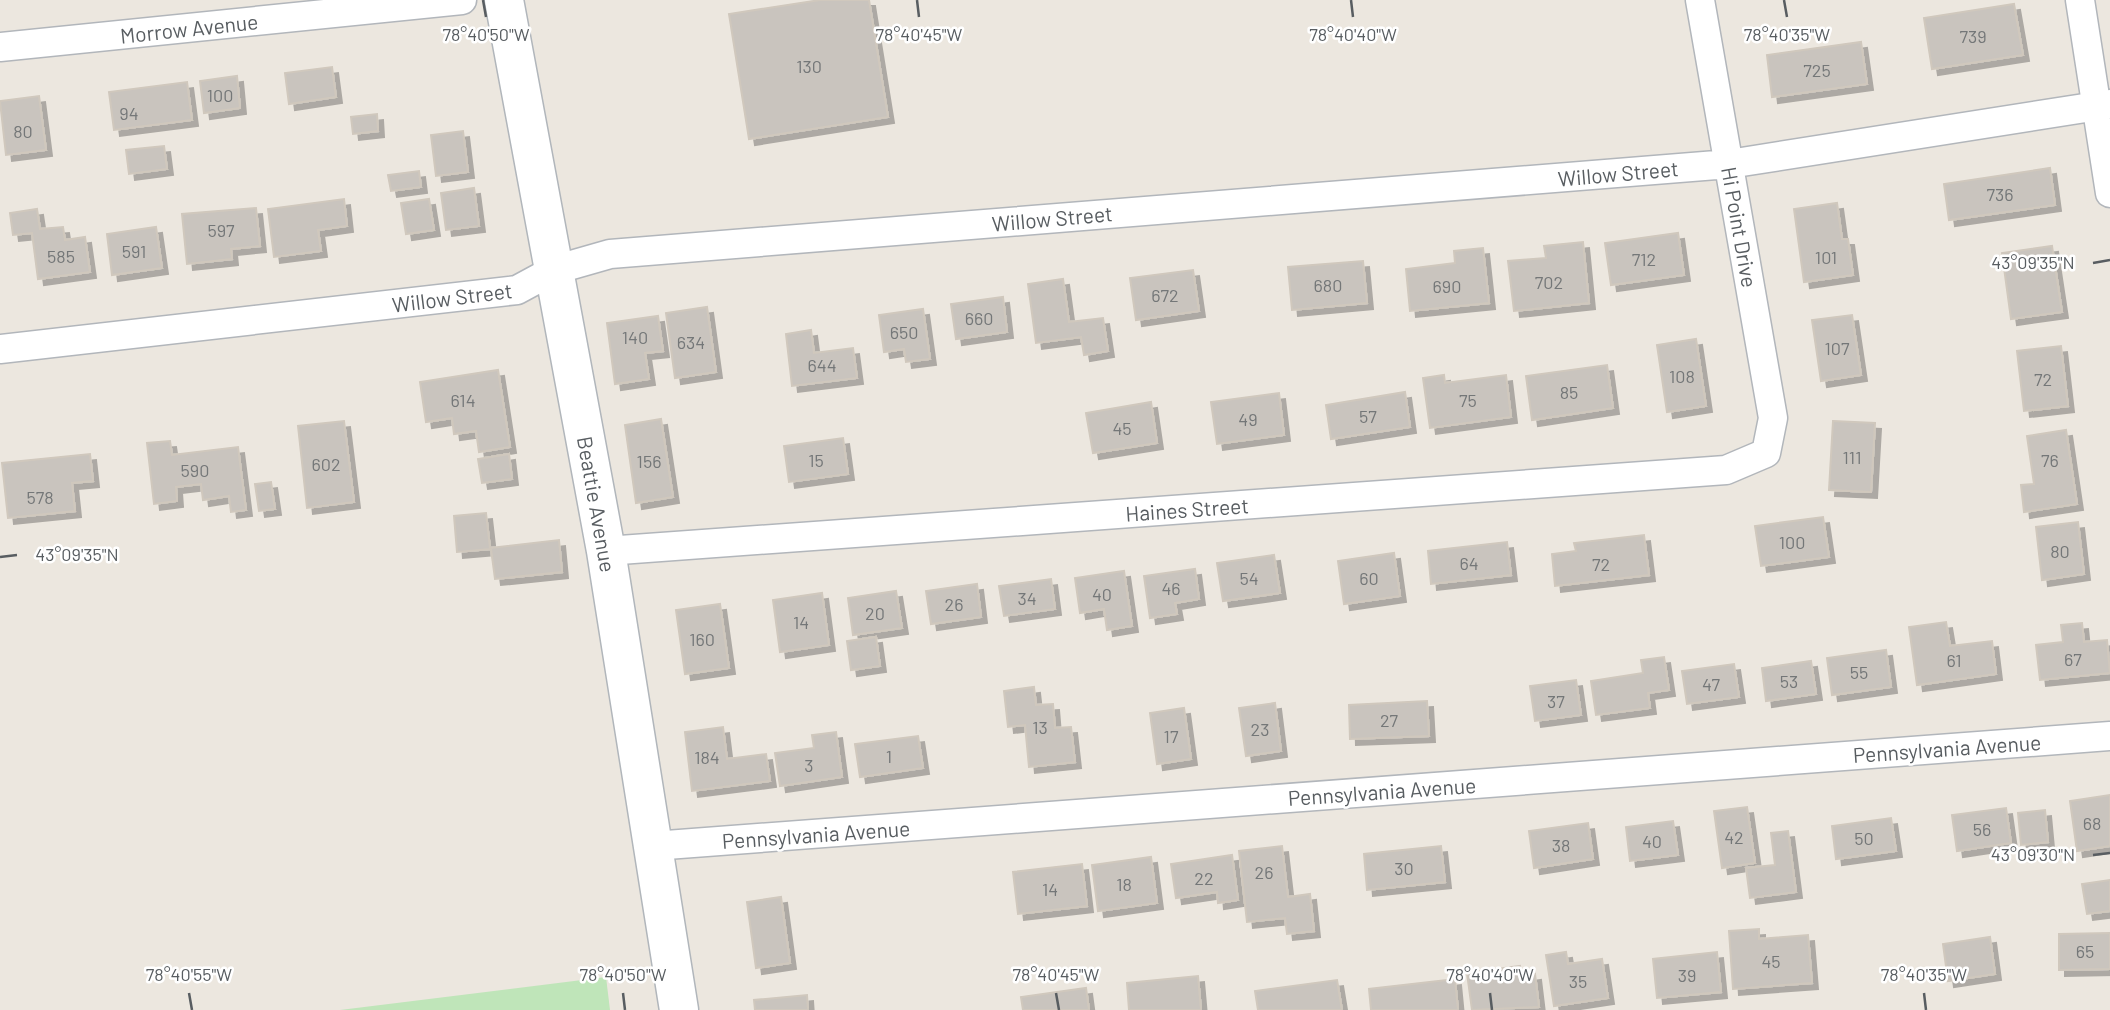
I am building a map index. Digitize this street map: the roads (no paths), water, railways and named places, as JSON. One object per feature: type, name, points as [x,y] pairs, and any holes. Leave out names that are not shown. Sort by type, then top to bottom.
[{"type":"street","name":"Morrow Avenue","points":[[0,47],[462,0]]},
{"type":"street","name":"Beattie Avenue","points":[[505,0],[606,551],[679,1010]]},
{"type":"street","name":"Hi Point Drive","points":[[1699,0],[1773,418],[1766,453]]},
{"type":"street","points":[[2080,0],[2104,105],[2110,193]]},
{"type":"street","name":"Willow Street","points":[[0,349],[517,290],[554,270],[610,254],[1728,164],[2104,105]]},
{"type":"street","name":"Haines Street","points":[[606,551],[1726,470],[1766,453]]},
{"type":"street","name":"Pennsylvania Avenue","points":[[653,846],[2110,736]]}]
